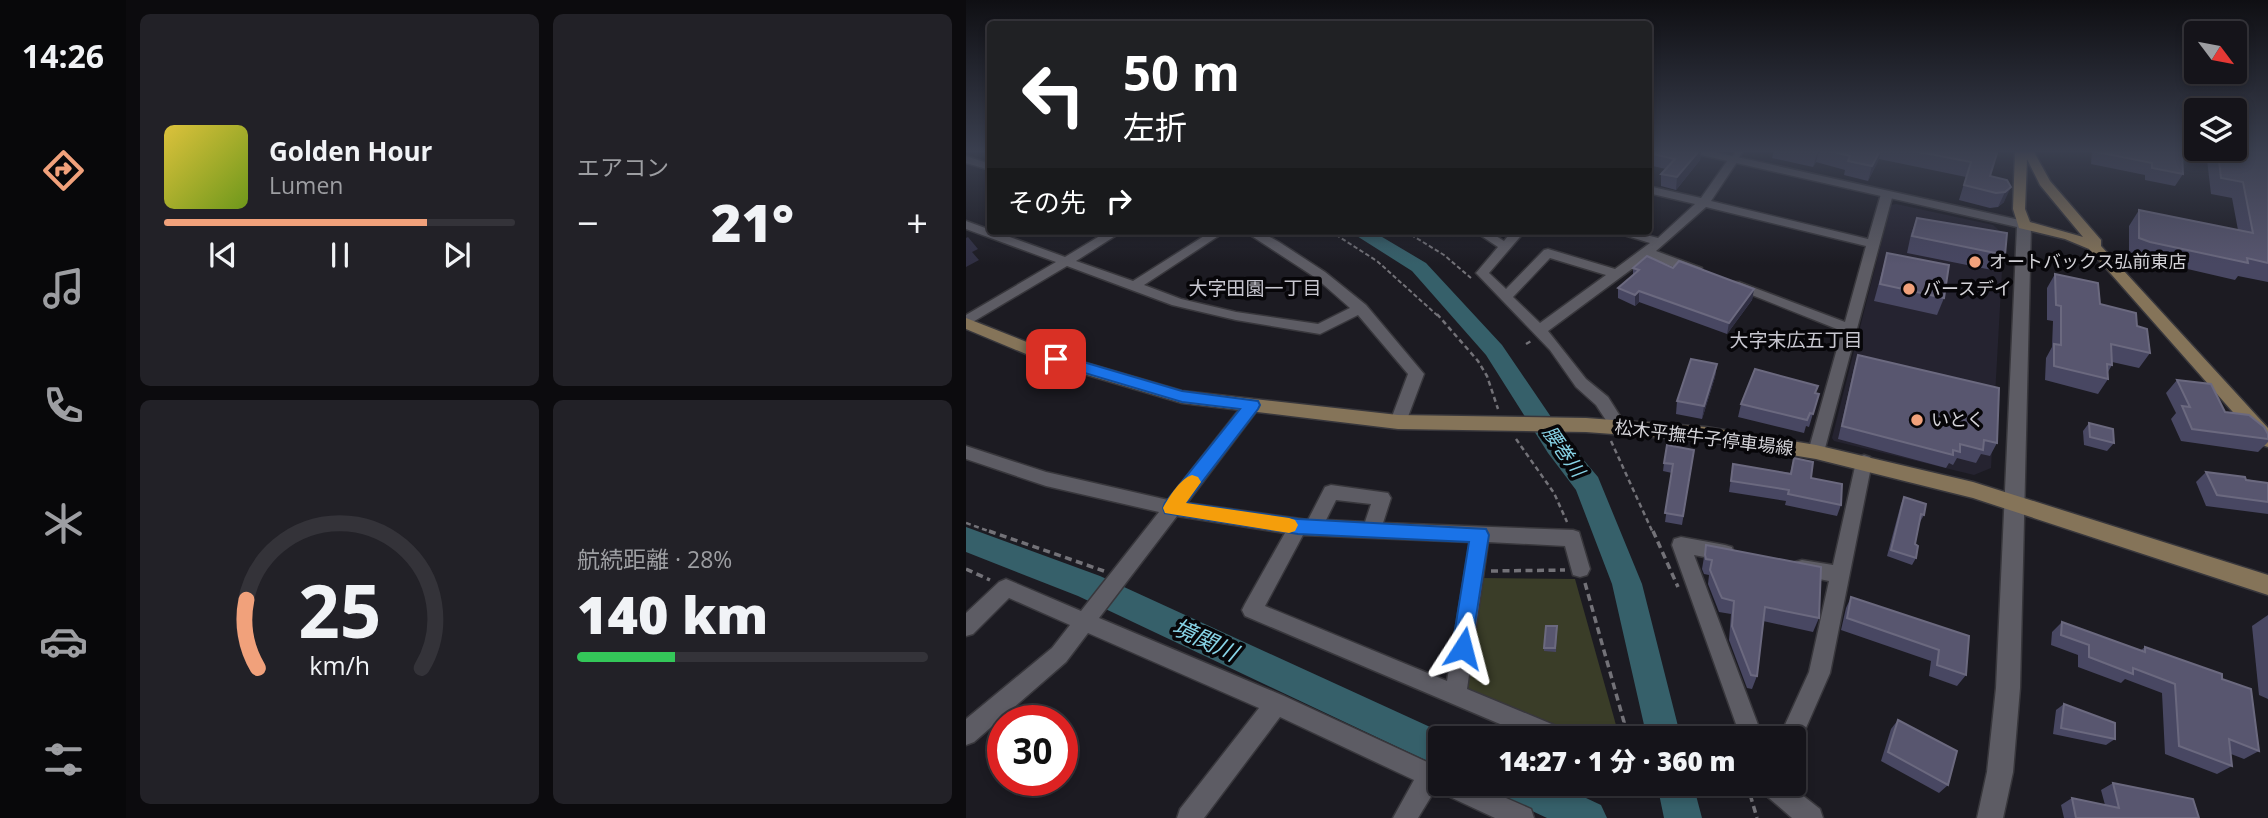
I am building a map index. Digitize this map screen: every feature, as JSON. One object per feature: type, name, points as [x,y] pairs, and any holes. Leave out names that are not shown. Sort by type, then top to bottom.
[{"type":"main road","points":[[2028,189],[2028,212],[2024,225],[2084,241],[2102,253]]},
{"type":"main road","points":[[2050,189],[2102,253],[2268,440]]},
{"type":"main road","name":"松木平撫牛子停車場線","points":[[966,322],[1056,359],[1182,397],[1398,422],[1604,426],[1706,434],[1816,452],[1864,462],[2014,503],[2268,586]]},
{"type":"street","points":[[1533,331],[1660,242],[1704,202],[1713,189]]},
{"type":"street","points":[[1868,189],[2024,225],[2008,688],[2000,772],[1990,818]]},
{"type":"street","points":[[1652,190],[1872,244]]},
{"type":"street","points":[[1816,452],[1887,194]]},
{"type":"street","points":[[966,225],[987,233]]},
{"type":"street","points":[[992,235],[1133,288],[1236,316],[1320,329],[1361,309]]},
{"type":"street","points":[[1002,239],[1010,235]]},
{"type":"street","points":[[966,322],[1110,235]]},
{"type":"street","points":[[1133,288],[1214,235]]},
{"type":"street","points":[[1257,235],[1309,267],[1361,309],[1396,346],[1416,374],[1398,422]]},
{"type":"street","points":[[1486,235],[1504,246]]},
{"type":"street","points":[[1515,235],[1482,273],[1581,383],[1602,401],[1604,426]]},
{"type":"street","points":[[1633,235],[1660,242]]},
{"type":"street","points":[[1647,252],[1850,329]]},
{"type":"street","points":[[1506,297],[1548,253],[1617,274]]},
{"type":"street","points":[[966,734],[1059,656],[1252,405]]},
{"type":"street","points":[[966,452],[1046,479],[1172,508],[1306,527],[1573,538],[1578,571]]},
{"type":"street","points":[[1795,726],[1819,673],[1864,462]]},
{"type":"street","points":[[1372,530],[1382,498],[1331,492],[1252,610],[1530,726]]},
{"type":"street","points":[[1456,694],[1480,535]]},
{"type":"street","points":[[1747,558],[1681,545],[1748,726]]},
{"type":"street","points":[[1787,565],[1841,575]]},
{"type":"street","points":[[966,627],[1006,588],[1088,620],[1428,774]]},
{"type":"street","points":[[1189,818],[1276,704]]},
{"type":"street","points":[[1405,818],[1428,793]]},
{"type":"street","points":[[1475,796],[1522,818]]},
{"type":"street","points":[[1784,796],[1811,818]]},
{"type":"path","points":[[1336,235],[1377,261],[1429,304],[1478,361],[1554,493],[1573,538]]},
{"type":"path","points":[[1411,235],[1444,256],[1474,281]]},
{"type":"path","points":[[1411,241],[1416,238]]},
{"type":"path","points":[[1526,344],[1533,340],[1533,331]]},
{"type":"path","points":[[1604,426],[1627,482],[1659,539],[1678,587]]},
{"type":"path","points":[[966,523],[1119,578]]},
{"type":"path","points":[[966,569],[1006,588]]},
{"type":"path","points":[[1474,571],[1578,571],[1624,726]]},
{"type":"path","points":[[1751,796],[1757,818]]},
{"type":"shaded area","points":[[1891,205],[1993,225],[2004,235],[1991,468],[1974,475],[1834,441],[1832,438]]},
{"type":"green space","points":[[1481,578],[1575,579],[1616,725],[1550,726],[1467,689]]},
{"type":"building","points":[[1981,189],[2008,189],[1996,193]]},
{"type":"building","points":[[2244,189],[2268,189],[2268,263],[2247,258],[2248,263],[2139,238],[2139,210],[2253,233]]},
{"type":"building","points":[[1917,218],[2007,233],[2005,255],[1912,236]]},
{"type":"building","points":[[1887,253],[1949,265],[1944,298],[1880,284]]},
{"type":"building","points":[[1647,256],[1673,268],[1679,261],[1754,289],[1729,323],[1639,291],[1635,295],[1618,288],[1639,270],[1633,268]]},
{"type":"building","points":[[2055,274],[2098,283],[2100,304],[2136,313],[2137,326],[2147,329],[2150,353],[2111,344],[2112,365],[2107,364],[2108,379],[2054,366],[2054,344],[2061,345],[2061,306],[2056,305]]},
{"type":"building","name":"いとく","points":[[1858,355],[1999,388],[1997,443],[1984,440],[1983,450],[1960,444],[1960,452],[1953,450],[1953,455],[1842,426]]},
{"type":"building","points":[[1691,359],[1717,364],[1704,406],[1677,401]]},
{"type":"building","points":[[1755,369],[1818,386],[1815,393],[1819,394],[1813,414],[1810,413],[1807,420],[1741,404]]},
{"type":"building","points":[[2177,380],[2211,384],[2225,412],[2249,415],[2264,427],[2268,439],[2192,429],[2182,406],[2190,407]]},
{"type":"building","points":[[2089,423],[2113,429],[2114,443],[2090,437]]},
{"type":"building","points":[[1667,445],[1694,450],[1683,516],[1665,513],[1673,464],[1664,463]]},
{"type":"building","points":[[1794,458],[1813,462],[1811,478],[1842,484],[1841,505],[1788,494],[1789,490],[1731,481],[1733,464],[1791,474]]},
{"type":"building","points":[[2206,472],[2268,483],[2268,502],[2217,495]]},
{"type":"building","points":[[1904,497],[1926,504],[1924,515],[1921,514],[1915,544],[1918,546],[1916,558],[1891,550]]},
{"type":"building","points":[[1706,545],[1821,567],[1819,618],[1765,607],[1757,676],[1751,675],[1732,626],[1734,601],[1722,598],[1720,594],[1710,570],[1712,560],[1706,559]]},
{"type":"building","points":[[1851,597],[1969,636],[1966,675],[1937,665],[1939,650],[1847,618]]},
{"type":"building","points":[[2062,622],[2145,652],[2145,647],[2222,674],[2222,679],[2251,689],[2259,751],[2229,739],[2232,766],[2179,746],[2175,684],[2133,668],[2133,674],[2089,657],[2089,645],[2061,635]]},
{"type":"building","points":[[1546,626],[1557,626],[1555,648],[1544,648]]},
{"type":"building","points":[[2064,704],[2115,723],[2115,739],[2061,728]]},
{"type":"building","points":[[1898,720],[1957,751],[1948,785],[1888,752]]},
{"type":"building","points":[[2113,783],[2193,799],[2199,818],[2076,818],[2072,798],[2119,808]]},
{"type":"waterway","name":"腰巻川","points":[[1365,235],[1419,267],[1494,350],[1557,446],[1588,485],[1627,584],[1661,726]]},
{"type":"waterway","name":"境関川","points":[[966,539],[1089,586],[1428,743]]},
{"type":"waterway","name":"境関川","points":[[1541,796],[1588,818]]},
{"type":"waterway","name":"腰巻川","points":[[1678,796],[1683,818]]},
{"type":"slow traffic","points":[[1192,482],[1172,508],[1289,525]]},
{"type":"place","name":"オートバックス弘前東店","points":[[1975,262]]},
{"type":"place","name":"バースデイ","points":[[1909,289]]},
{"type":"place","name":"いとく","points":[[1917,420]]},
{"type":"district","name":"大字田園一丁目","points":[[1255,288]]},
{"type":"district","name":"大字末広五丁目","points":[[1796,340]]},
{"type":"route","points":[[1056,359],[1182,397],[1252,405],[1172,508],[1298,527],[1480,535],[1463,648]]}]
